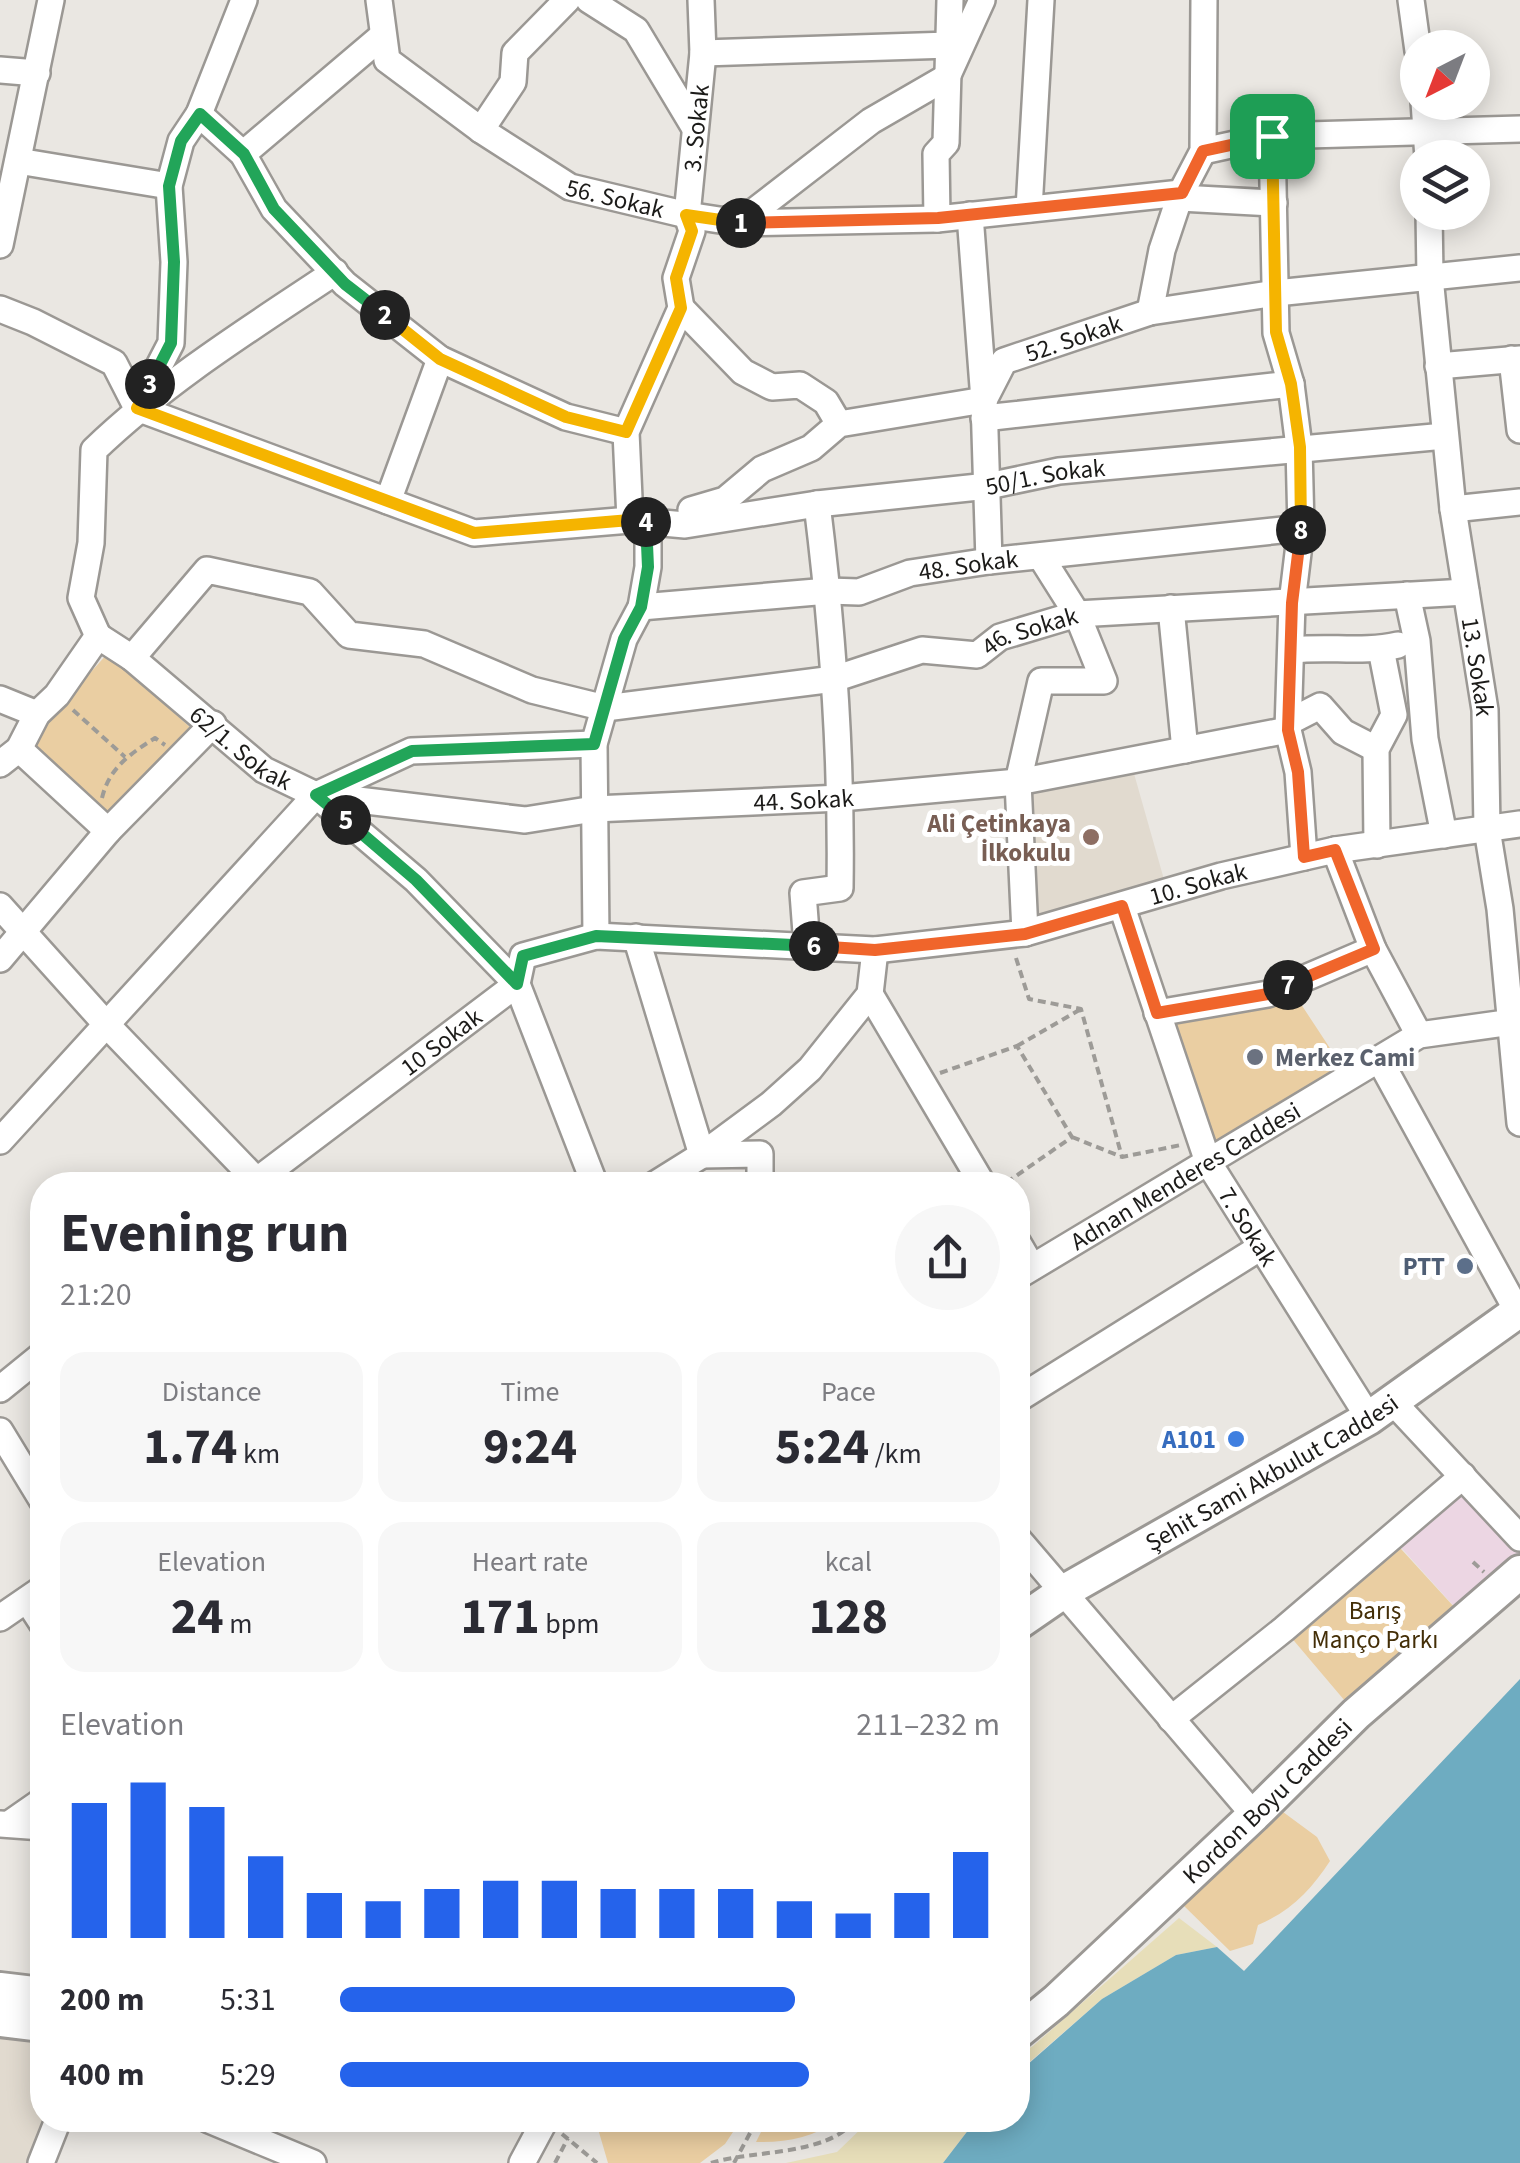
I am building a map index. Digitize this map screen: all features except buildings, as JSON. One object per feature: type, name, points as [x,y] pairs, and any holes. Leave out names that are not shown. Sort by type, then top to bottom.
[{"type":"main road","name":"Şehit Sami Akbulut Caddesi","points":[[1030,1615],[1063,1592],[1381,1410],[1519,1313]]},
{"type":"main road","name":"Kordon Boyu Caddesi","points":[[1030,2022],[1254,1816],[1356,1714],[1520,1572]]},
{"type":"main road","points":[[0,1989],[30,1993]]},
{"type":"main road","points":[[0,2020],[30,2023]]},
{"type":"street","points":[[0,246],[51,0]]},
{"type":"street","points":[[137,408],[171,343],[174,262],[169,186],[181,141],[200,114],[244,0]]},
{"type":"street","points":[[244,154],[381,37],[379,0]]},
{"type":"street","points":[[481,130],[513,82],[515,53],[566,0]]},
{"type":"street","points":[[589,0],[636,30],[693,125]]},
{"type":"street","name":"3. Sokak","points":[[596,936],[594,744],[624,639],[641,607],[648,567],[626,432],[681,308],[676,278],[692,231],[686,215],[703,53],[701,0]]},
{"type":"street","points":[[938,218],[936,154],[946,143],[950,0]]},
{"type":"street","points":[[739,223],[871,121],[947,77],[982,0]]},
{"type":"street","points":[[1030,209],[1041,0]]},
{"type":"street","points":[[1150,312],[1162,250],[1181,195],[1203,151],[1204,0]]},
{"type":"street","points":[[1411,0],[1415,30]]},
{"type":"street","name":"56. Sokak","points":[[381,37],[387,60],[481,130],[570,187],[686,215],[739,223],[938,218],[1181,195],[1274,203]]},
{"type":"street","points":[[703,53],[950,45]]},
{"type":"street","points":[[0,70],[37,73]]},
{"type":"street","points":[[200,114],[244,154],[274,209],[345,284],[440,359],[566,417],[626,432]]},
{"type":"street","points":[[1460,140],[1520,129]]},
{"type":"street","points":[[1203,151],[1272,136],[1400,144]]},
{"type":"street","points":[[1272,136],[1276,332],[1291,384],[1300,447],[1301,528],[1292,603],[1288,726],[1298,772],[1304,857]]},
{"type":"street","points":[[18,161],[169,186]]},
{"type":"street","points":[[970,215],[984,409],[989,561]]},
{"type":"street","name":"13. Sokak","points":[[1429,230],[1430,277],[1453,509],[1486,710],[1487,829],[1510,909],[1520,1123]]},
{"type":"street","name":"52. Sokak","points":[[984,409],[1004,360],[1150,312],[1276,292],[1520,268]]},
{"type":"street","points":[[103,825],[9,756],[98,636],[81,598],[91,543],[94,450],[137,408],[186,371],[335,272]]},
{"type":"street","points":[[681,308],[743,372],[772,387],[800,385],[826,402],[839,424]]},
{"type":"street","points":[[0,309],[114,363],[137,408],[474,533],[639,521],[726,500],[762,469],[812,448],[839,424],[1291,384]]},
{"type":"street","points":[[388,501],[440,359]]},
{"type":"street","points":[[1438,366],[1516,359],[1519,418]]},
{"type":"street","name":"50/1. Sokak","points":[[639,521],[686,524],[816,504],[988,486],[1058,471],[1446,436]]},
{"type":"street","points":[[1453,509],[1520,502]]},
{"type":"street","points":[[807,946],[802,893],[840,888],[841,798],[834,679],[828,591],[816,504]]},
{"type":"street","name":"48. Sokak","points":[[641,607],[828,591],[859,592],[910,573],[989,561],[1301,528]]},
{"type":"street","points":[[1017,934],[1018,782],[1041,682],[1104,681],[1077,614],[1042,557]]},
{"type":"street","points":[[132,658],[207,570],[310,592],[348,635],[424,644],[532,690],[605,708]]},
{"type":"street","name":"46. Sokak","points":[[605,708],[834,679],[922,650],[977,655],[1000,636],[1077,614],[1466,592]]},
{"type":"street","points":[[1407,594],[1417,641],[1425,739],[1444,835]]},
{"type":"street","points":[[1171,608],[1185,750]]},
{"type":"street","name":"62/1. Sokak","points":[[98,636],[132,658],[264,770],[316,795],[416,880],[517,984]]},
{"type":"street","points":[[1293,650],[1322,646],[1381,649],[1417,641]]},
{"type":"street","points":[[1377,845],[1376,749],[1394,715],[1381,649]]},
{"type":"street","points":[[0,699],[37,714]]},
{"type":"street","name":"44. Sokak","points":[[316,795],[524,820],[594,810],[841,798],[1018,782],[1185,750],[1288,726],[1320,706],[1343,732],[1376,749]]},
{"type":"street","points":[[0,959],[103,825],[213,724]]},
{"type":"street","points":[[0,1141],[316,795],[412,751],[594,744]]},
{"type":"street","name":"10. Sokak","points":[[875,950],[1017,934],[1221,876],[1335,850],[1520,824]]},
{"type":"street","points":[[1335,850],[1374,949],[1419,1035]]},
{"type":"street","points":[[0,906],[246,1172]]},
{"type":"street","name":"7. Sokak","points":[[1122,906],[1204,1151],[1261,1247],[1381,1410],[1463,1476],[1520,1538]]},
{"type":"street","name":"10 Sokak","points":[[270,1172],[517,984],[523,956],[596,936],[875,950]]},
{"type":"street","points":[[636,937],[702,1155]]},
{"type":"street","points":[[1157,1013],[1268,994],[1374,949]]},
{"type":"street","points":[[675,1172],[771,1104],[810,1068],[870,994],[875,950]]},
{"type":"street","points":[[517,984],[590,1172]]},
{"type":"street","points":[[870,994],[975,1172]]},
{"type":"street","name":"Adnan Menderes Caddesi","points":[[1030,1269],[1204,1151],[1419,1035],[1516,1022]]},
{"type":"street","points":[[1378,1058],[1519,1313]]},
{"type":"street","points":[[702,1155],[760,1154],[760,1172]]},
{"type":"street","points":[[1030,1391],[1261,1247]]},
{"type":"street","points":[[0,1389],[30,1364]]},
{"type":"street","points":[[3,1442],[30,1482]]},
{"type":"street","points":[[1171,1719],[1284,1630],[1463,1476]]},
{"type":"street","points":[[1030,1553],[1254,1816]]},
{"type":"street","points":[[0,1618],[30,1597]]},
{"type":"street","points":[[4,1824],[30,1808]]},
{"type":"street","points":[[4,1824],[30,1827]]},
{"type":"street","points":[[40,2163],[53,2132]]},
{"type":"street","points":[[227,2132],[256,2152],[313,2163]]},
{"type":"street","points":[[510,2163],[519,2132]]},
{"type":"street","points":[[522,2163],[539,2132]]},
{"type":"path","points":[[57,695],[125,756]]},
{"type":"path","points":[[103,825],[106,784],[125,756],[156,738],[182,756]]},
{"type":"path","points":[[1017,934],[1029,999],[1081,1008]]},
{"type":"path","points":[[921,1079],[1016,1046],[1081,1008]]},
{"type":"path","points":[[1081,1008],[1122,1157]]},
{"type":"path","points":[[1016,1046],[1072,1137],[1122,1157],[1204,1151]]},
{"type":"path","points":[[1022,1172],[1072,1137]]},
{"type":"path","points":[[560,2132],[595,2162]]},
{"type":"path","points":[[734,2163],[750,2132]]},
{"type":"path","points":[[711,2163],[738,2154],[808,2145],[844,2132]]},
{"type":"path","points":[[555,2163],[568,2138]]},
{"type":"shaded area","name":"Ali Çetinkaya İlkokulu","points":[[1133,770],[1165,883],[1036,921],[1028,790]]},
{"type":"shaded area","points":[[1461,1488],[1520,1553],[1520,1560],[1460,1613],[1398,1544]]},
{"type":"shaded area","points":[[0,2020],[30,2024],[30,2132],[53,2132],[41,2163],[0,2163]]},
{"type":"green space","points":[[108,653],[193,730],[114,818],[29,741]]},
{"type":"green space","points":[[1293,992],[1345,1071],[1212,1154],[1168,1019]]},
{"type":"green space","name":"Barış Manço Parkı","points":[[1391,1538],[1466,1620],[1356,1714],[1284,1629]]},
{"type":"green space","points":[[1279,1809],[1317,1837],[1330,1861],[1299,1899],[1258,1925],[1253,1944],[1230,1951],[1182,1904]]},
{"type":"green space","points":[[599,2132],[733,2132],[725,2144],[700,2163],[608,2163]]},
{"type":"green space","points":[[761,2132],[817,2132],[800,2138],[756,2142]]},
{"type":"sand","points":[[1179,1918],[1217,1947],[1176,1955],[1102,1999],[1030,2062],[1033,2046]]},
{"type":"sand","points":[[858,2132],[967,2132],[943,2163],[786,2163],[837,2152]]},
{"type":"water","points":[[1520,1679],[1520,2163],[943,2163],[967,2132],[1030,2132],[1030,2062],[1102,1999],[1176,1955],[1217,1947],[1244,1971]]},
{"type":"place","name":"Ali Çetinkaya İlkokulu","points":[[1091,837]]},
{"type":"place","name":"Merkez Cami","points":[[1255,1057]]},
{"type":"place","name":"PTT","points":[[1465,1266]]},
{"type":"place","name":"A101","points":[[1236,1439]]},
{"type":"route","points":[[200,114],[244,154],[274,209],[345,284],[440,359],[566,417],[626,432],[681,308],[676,278],[692,231],[686,215],[739,223],[938,218],[1182,193],[1203,151],[1272,136],[1276,332],[1291,384],[1300,447],[1301,528],[1292,603],[1288,730],[1298,772],[1304,857],[1335,850],[1374,949],[1268,994],[1157,1013],[1122,906],[1025,934],[875,950],[596,936],[523,956],[517,984],[416,880],[316,795],[412,751],[594,744],[624,639],[641,607],[648,567],[648,523],[630,520],[474,533],[137,408],[171,343],[174,262],[169,186],[181,141],[200,114]]}]
